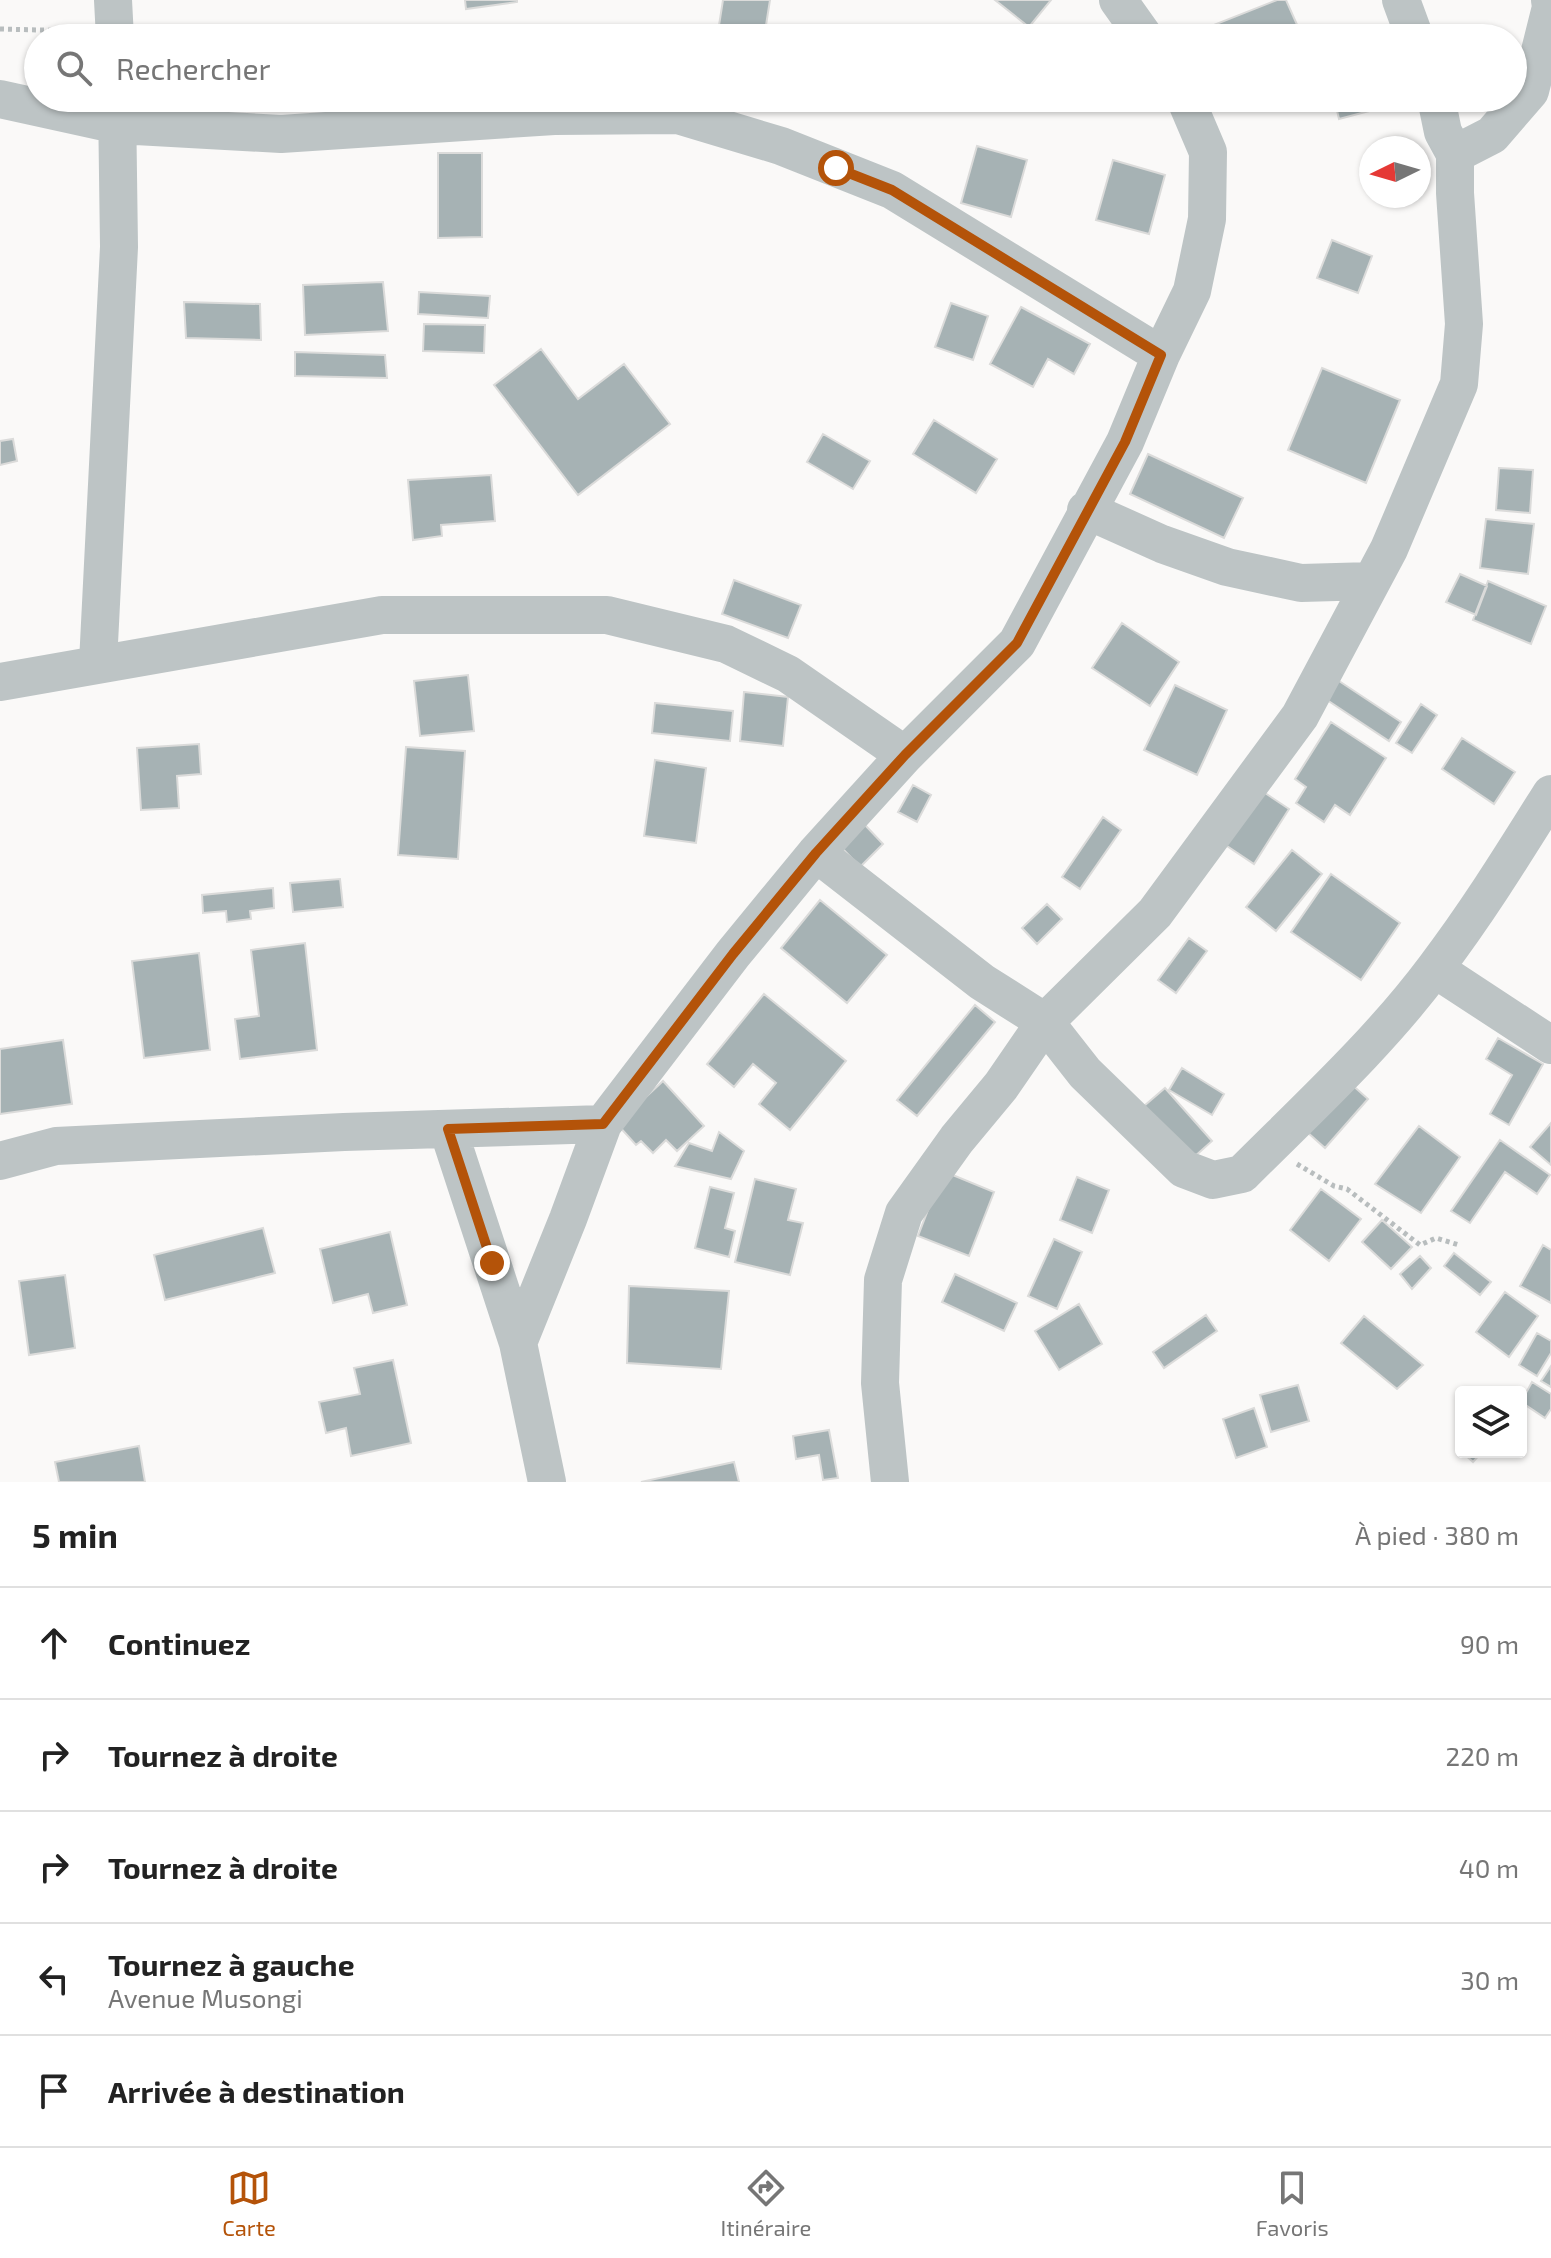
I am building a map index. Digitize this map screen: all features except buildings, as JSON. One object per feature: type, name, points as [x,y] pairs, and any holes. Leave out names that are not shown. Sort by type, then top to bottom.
[{"type":"street","points":[[1118,0],[1135,24]]},
{"type":"street","points":[[1401,0],[1410,24]]},
{"type":"street","points":[[1527,94],[1551,7],[1550,0]]},
{"type":"street","points":[[0,99],[24,102]]},
{"type":"street","points":[[98,663],[119,247],[118,112],[281,134],[554,116],[678,115],[781,146],[892,190],[1161,355]]},
{"type":"street","points":[[518,1343],[603,1124],[733,954],[816,853],[905,755],[1017,643],[1125,442],[1192,291],[1207,219],[1208,152],[1191,112]]},
{"type":"street","points":[[890,1482],[880,1383],[883,1280],[904,1213],[957,1139],[1001,1086],[1045,1022],[1164,901],[1300,716],[1389,549],[1459,384],[1464,324],[1455,154],[1443,132],[1439,112]]},
{"type":"street","points":[[1455,154],[1492,135],[1512,112]]},
{"type":"street","points":[[1086,510],[1162,544],[1227,567],[1301,583],[1372,581]]},
{"type":"street","points":[[0,682],[382,615],[607,615],[726,644],[788,674],[905,755]]},
{"type":"street","points":[[816,853],[982,982],[1045,1022],[1085,1073],[1184,1169],[1213,1180],[1242,1174],[1374,1041],[1435,969],[1551,794]]},
{"type":"street","points":[[1435,969],[1551,1045]]},
{"type":"street","points":[[0,1161],[56,1146],[344,1132],[603,1124]]},
{"type":"street","points":[[448,1129],[518,1343],[547,1482]]},
{"type":"path","points":[[0,29],[24,28]]},
{"type":"path","points":[[1268,1147],[1334,1186],[1347,1189],[1420,1245],[1436,1238],[1459,1245]]},
{"type":"route","points":[[492,1263],[448,1129],[603,1124],[733,954],[816,853],[905,755],[1017,643],[1125,442],[1161,355],[892,190],[836,168]]}]
